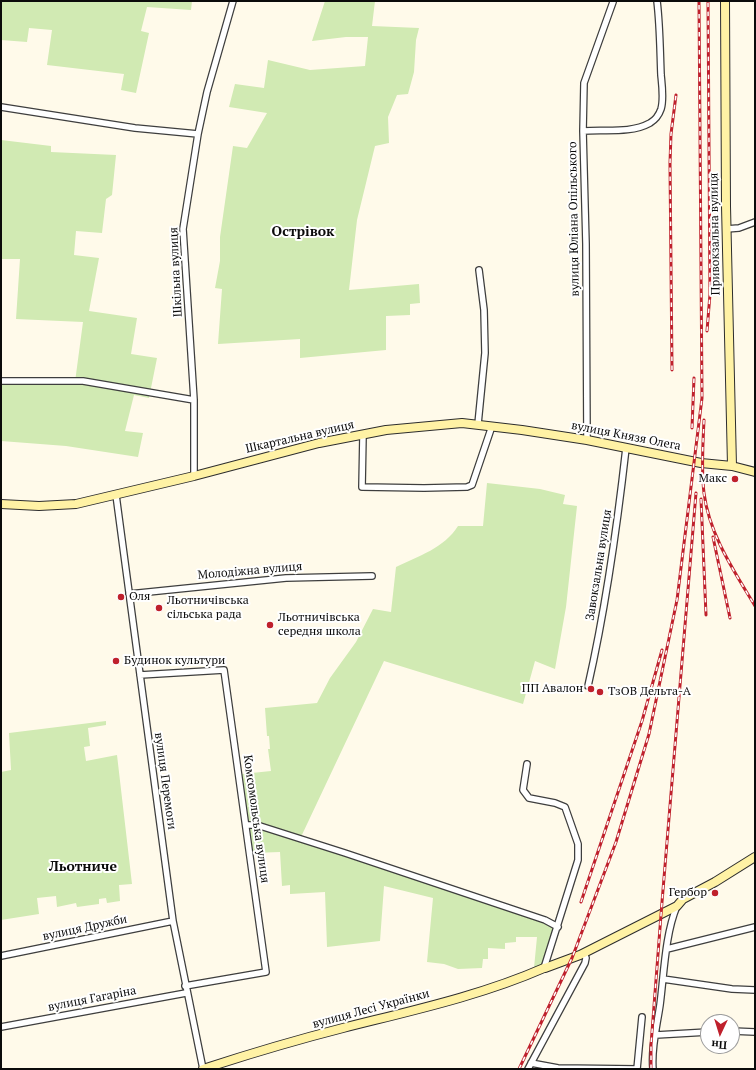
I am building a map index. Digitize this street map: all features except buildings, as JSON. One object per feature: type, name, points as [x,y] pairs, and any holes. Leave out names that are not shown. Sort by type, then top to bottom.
[{"type":"street","name":"Шкільна вулиця","points":[[194,476],[194,400],[183,229],[198,134],[207,92],[233,1]]},
{"type":"street","points":[[583,131],[618,130],[638,127],[650,123],[656,118],[661,108],[662,95],[657,1]]},
{"type":"street","name":"Привокзальна вулиця","points":[[725,1],[726,230],[732,466]]},
{"type":"street","name":"вулиця Юліана Опільського","points":[[587,440],[586,244],[583,131],[584,83],[613,2]]},
{"type":"street","points":[[1,107],[135,128],[198,134]]},
{"type":"street","points":[[726,230],[738,228],[755,222]]},
{"type":"street","points":[[478,424],[484,371],[485,346],[484,310],[480,270]]},
{"type":"street","points":[[1,381],[83,381],[194,400]]},
{"type":"street","name":"Шкартальна вулиця","points":[[1,504],[39,506],[76,504],[194,476],[265,456],[363,435],[411,427],[478,424],[492,426]]},
{"type":"street","points":[[363,435],[362,487],[467,487],[472,485],[492,426]]},
{"type":"street","name":"вулиця Князя Олега","points":[[492,426],[587,440],[701,462],[732,466],[755,472]]},
{"type":"street","name":"Завокзальна вулиця","points":[[588,686],[599,637],[615,539],[626,448]]},
{"type":"street","name":"вулиця Перемоги","points":[[116,495],[173,921],[186,993],[203,1069]]},
{"type":"street","name":"Молодіжна вулиця","points":[[129,594],[286,578],[372,576]]},
{"type":"street","name":"Комсомольська вулиця","points":[[140,675],[224,670],[266,972],[185,986]]},
{"type":"street","points":[[527,764],[523,790],[529,798],[555,803],[565,807],[578,844],[578,860],[544,968]]},
{"type":"street","points":[[246,825],[257,826],[345,853],[545,920],[558,927]]},
{"type":"street","name":"вулиця Лесі Українки","points":[[203,1069],[341,1029],[431,1006],[582,954],[677,906],[683,899],[712,884],[755,857]]},
{"type":"street","points":[[654,1069],[656,1035],[667,949],[673,915],[677,906]]},
{"type":"street","name":"вулиця Дружби","points":[[1,956],[173,921]]},
{"type":"street","points":[[667,949],[755,927]]},
{"type":"street","points":[[582,954],[586,958],[584,963],[529,1066],[637,1069],[642,1016]]},
{"type":"street","points":[[663,979],[732,989],[755,990]]},
{"type":"street","name":"вулиця Гагаріна","points":[[1,1027],[186,993]]},
{"type":"street","points":[[740,1031],[755,1032]]},
{"type":"street","points":[[656,1035],[700,1032]]},
{"type":"green space","points":[[1,1],[192,1],[191,10],[147,7],[141,31],[149,33],[136,93],[121,90],[124,74],[47,65],[52,30],[29,28],[27,42],[1,40]]},
{"type":"green space","points":[[325,1],[375,1],[372,26],[419,28],[416,40],[414,72],[408,94],[397,95],[388,117],[389,143],[375,146],[357,220],[349,290],[419,284],[420,303],[410,304],[410,315],[386,316],[386,350],[300,358],[300,339],[218,344],[222,289],[215,288],[220,261],[220,237],[233,146],[247,148],[267,113],[229,107],[235,84],[264,88],[268,60],[310,70],[365,66],[368,37],[346,37],[312,41]]},
{"type":"green space","points":[[1,140],[51,146],[51,152],[116,155],[112,195],[106,199],[102,233],[76,231],[74,255],[99,258],[89,311],[137,318],[131,354],[157,358],[149,398],[134,395],[125,431],[143,433],[138,457],[66,446],[1,441],[1,381],[75,382],[83,322],[16,319],[20,259],[1,259]]},
{"type":"green space","points":[[487,483],[540,489],[565,495],[563,504],[577,506],[566,607],[555,669],[535,661],[523,704],[384,661],[300,839],[555,925],[545,963],[534,968],[537,937],[516,937],[516,942],[505,943],[505,949],[488,948],[488,959],[483,959],[482,968],[458,969],[444,964],[427,962],[433,898],[384,886],[380,941],[327,947],[325,892],[290,894],[290,885],[282,886],[280,852],[252,853],[242,774],[271,771],[268,749],[270,749],[269,736],[267,736],[265,708],[317,703],[330,678],[356,642],[373,609],[391,612],[396,567],[438,546],[452,534],[458,526],[483,526]]},
{"type":"green space","points":[[106,721],[106,725],[88,728],[90,746],[84,747],[86,761],[117,755],[132,884],[119,885],[120,901],[107,903],[106,898],[99,899],[99,904],[77,907],[76,903],[57,907],[56,896],[37,898],[39,914],[1,920],[1,772],[11,770],[9,733]]},
{"type":"railway","points":[[519,1069],[572,958],[616,842],[649,734],[677,600],[702,398],[699,1]]},
{"type":"railway","points":[[707,331],[710,294],[708,1]]},
{"type":"railway","points":[[672,370],[670,163],[671,134],[676,95]]},
{"type":"railway","points":[[692,428],[694,378]]},
{"type":"railway","points":[[704,420],[702,456],[704,493],[711,523],[724,552],[755,606]]},
{"type":"railway","points":[[651,1069],[651,1045],[662,902],[696,493]]},
{"type":"railway","points":[[701,499],[706,615]]},
{"type":"railway","points":[[713,537],[730,618]]},
{"type":"railway","points":[[581,902],[642,721],[662,650]]},
{"type":"place","name":"Макс","points":[[735,479]]},
{"type":"place","name":"Оля","points":[[121,597]]},
{"type":"place","name":"Льотничівська сільська рада","points":[[159,608]]},
{"type":"place","name":"Льотничівська середня школа","points":[[270,625]]},
{"type":"place","name":"Будинок культури","points":[[116,661]]},
{"type":"place","name":"ПП Авалон","points":[[591,689]]},
{"type":"place","name":"ТзОВ Дельта-А","points":[[600,692]]},
{"type":"place","name":"Гербор","points":[[715,893]]},
{"type":"district","name":"Острівок","points":[[303,232]]},
{"type":"district","name":"Льотниче","points":[[83,867]]}]
